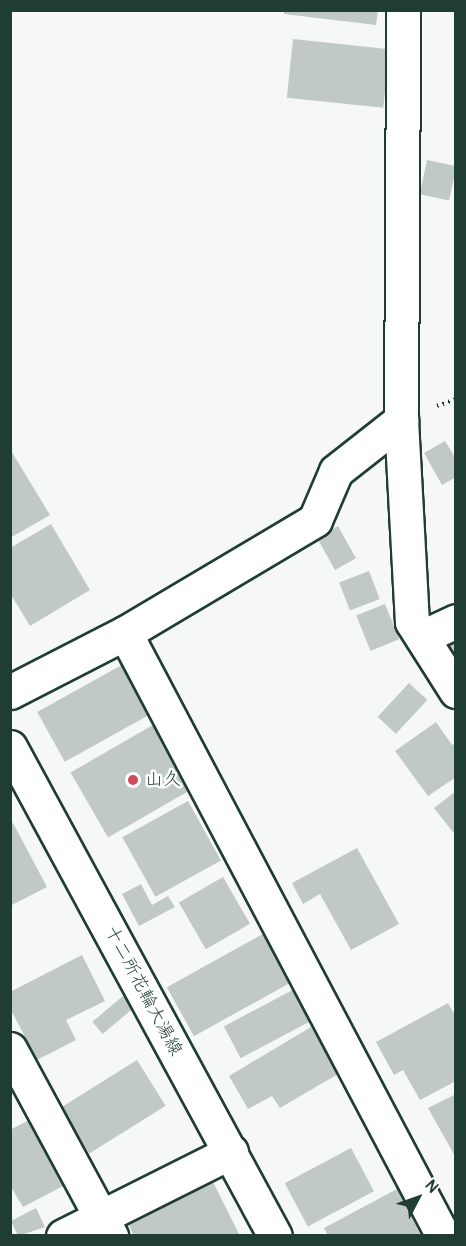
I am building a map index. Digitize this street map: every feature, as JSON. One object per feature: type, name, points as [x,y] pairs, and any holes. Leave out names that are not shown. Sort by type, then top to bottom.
[{"type":"street","points":[[403,10],[401,420],[412,622],[456,691]]},
{"type":"street","points":[[10,692],[124,633],[315,520],[336,471],[401,420]]},
{"type":"street","points":[[422,637],[456,621]]},
{"type":"street","points":[[124,633],[443,1236]]},
{"type":"street","name":"十二所花輪大湯線","points":[[10,747],[275,1236]]},
{"type":"street","points":[[10,1049],[106,1226]]},
{"type":"street","points":[[63,1236],[106,1226],[231,1152]]},
{"type":"building","points":[[284,10],[378,10],[376,25],[284,14]]},
{"type":"building","points":[[293,39],[389,49],[383,108],[287,98]]},
{"type":"building","points":[[427,160],[456,166],[449,200],[420,194]]},
{"type":"building","points":[[445,441],[456,459],[456,477],[442,485],[424,453]]},
{"type":"building","points":[[10,449],[50,515],[10,538]]},
{"type":"building","points":[[51,524],[90,590],[30,626],[10,593],[10,548]]},
{"type":"building","points":[[338,526],[356,558],[335,570],[317,538]]},
{"type":"building","points":[[369,571],[380,599],[350,610],[339,582]]},
{"type":"building","points":[[385,604],[399,639],[370,651],[356,616]]},
{"type":"building","points":[[456,636],[456,669],[442,643]]},
{"type":"building","points":[[129,661],[157,711],[65,762],[37,712]]},
{"type":"building","points":[[409,683],[427,700],[396,734],[378,717]]},
{"type":"building","name":"山久","points":[[158,722],[196,787],[108,837],[71,772]]},
{"type":"building","points":[[436,722],[452,745],[456,743],[456,777],[428,796],[395,751]]},
{"type":"building","points":[[456,791],[456,836],[434,808]]},
{"type":"building","points":[[188,801],[221,860],[155,897],[122,837]]},
{"type":"building","points":[[13,823],[47,887],[10,906],[10,825]]},
{"type":"building","points":[[357,848],[399,924],[351,950],[320,894],[303,904],[292,883]]},
{"type":"building","points":[[223,877],[250,924],[206,949],[179,902]]},
{"type":"building","points":[[141,884],[152,905],[168,896],[175,907],[139,926],[122,894]]},
{"type":"building","points":[[270,930],[297,979],[194,1036],[167,987]]},
{"type":"building","points":[[82,955],[105,1001],[66,1020],[76,1040],[37,1060],[10,1008],[10,992]]},
{"type":"building","points":[[298,987],[315,1019],[241,1058],[224,1026]]},
{"type":"building","points":[[123,996],[133,1008],[103,1034],[92,1022]]},
{"type":"building","points":[[448,1003],[456,1017],[456,1081],[420,1100],[403,1070],[394,1075],[376,1042]]},
{"type":"building","points":[[311,1027],[338,1074],[280,1108],[272,1096],[248,1109],[229,1076]]},
{"type":"building","points":[[137,1060],[166,1106],[89,1153],[61,1108]]},
{"type":"building","points":[[456,1094],[456,1158],[428,1108]]},
{"type":"building","points":[[29,1120],[63,1186],[23,1207],[10,1185],[10,1130]]},
{"type":"building","points":[[351,1148],[374,1191],[308,1226],[285,1183]]},
{"type":"building","points":[[211,1178],[240,1236],[134,1236],[126,1219]]},
{"type":"building","points":[[397,1189],[421,1236],[328,1236],[324,1228]]},
{"type":"building","points":[[36,1208],[45,1227],[18,1236],[11,1221]]},
{"type":"place","name":"山久","points":[[133,780]]}]
